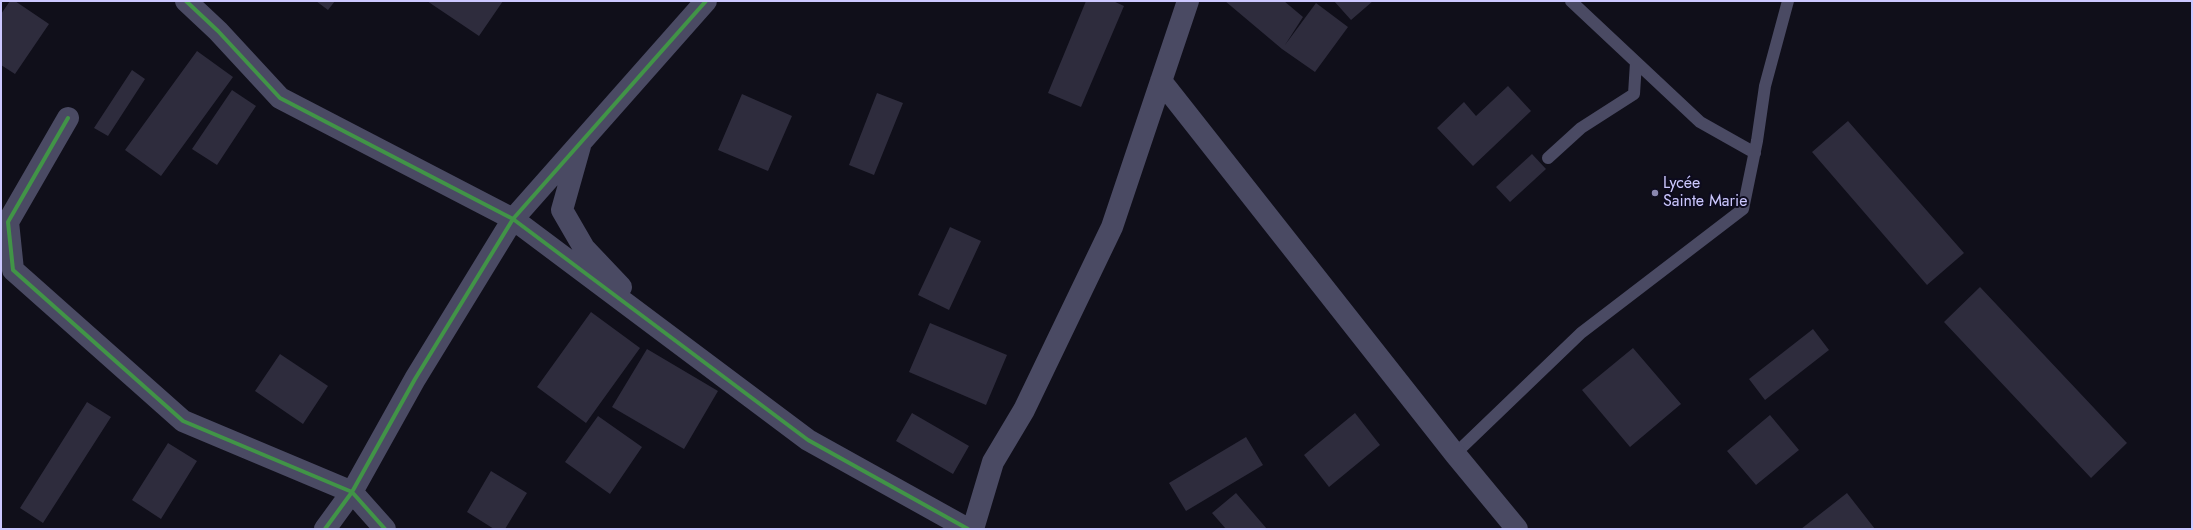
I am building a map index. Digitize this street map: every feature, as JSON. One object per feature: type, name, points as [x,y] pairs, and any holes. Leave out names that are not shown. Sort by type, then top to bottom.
[{"type":"street","points":[[186,1],[218,31],[280,98],[513,219],[808,440],[968,529]]},
{"type":"street","points":[[325,529],[352,492],[415,379],[513,219],[706,1]]},
{"type":"street","points":[[973,529],[993,462],[1024,410],[1112,227],[1188,1]]},
{"type":"street","points":[[1161,81],[1454,454],[1517,529]]},
{"type":"street","points":[[68,118],[8,222],[13,270],[183,421],[352,492],[385,529]]},
{"type":"street","points":[[582,141],[562,210],[584,248],[663,331]]},
{"type":"lane","points":[[1570,1],[1700,122],[1755,153]]},
{"type":"lane","points":[[1454,454],[1581,333],[1743,209],[1755,153],[1765,86],[1788,1]]},
{"type":"lane","points":[[1548,158],[1581,128],[1634,94],[1636,62]]},
{"type":"building","points":[[10,1],[15,1],[49,24],[15,74],[1,65],[1,14]]},
{"type":"building","points":[[316,1],[335,1],[328,10]]},
{"type":"building","points":[[427,1],[503,1],[479,36]]},
{"type":"building","points":[[1086,1],[1113,1],[1124,6],[1081,107],[1048,93]]},
{"type":"building","points":[[1225,1],[1284,1],[1303,17],[1285,45],[1316,3],[1348,27],[1315,72],[1282,49]]},
{"type":"building","points":[[1334,1],[1373,1],[1351,20]]},
{"type":"building","points":[[197,51],[233,77],[161,176],[125,150]]},
{"type":"building","points":[[132,70],[145,79],[108,136],[94,128]]},
{"type":"building","points":[[1508,86],[1531,111],[1473,166],[1437,128],[1464,102],[1476,116]]},
{"type":"building","points":[[232,90],[256,106],[217,165],[192,149]]},
{"type":"building","points":[[877,93],[903,103],[874,175],[849,165]]},
{"type":"building","points":[[742,94],[792,116],[768,171],[718,150]]},
{"type":"building","points":[[1848,121],[1964,253],[1927,285],[1812,152]]},
{"type":"building","points":[[1532,154],[1546,169],[1510,202],[1496,187]]},
{"type":"building","points":[[950,227],[981,241],[949,310],[918,295]]},
{"type":"building","points":[[1980,287],[2127,443],[2091,478],[1944,322]]},
{"type":"building","points":[[591,312],[640,348],[586,423],[537,387]]},
{"type":"building","points":[[930,323],[1007,355],[986,405],[909,372]]},
{"type":"building","points":[[1813,329],[1829,350],[1765,400],[1749,379]]},
{"type":"building","points":[[1633,348],[1681,404],[1630,447],[1582,390]]},
{"type":"building","points":[[647,349],[718,391],[684,449],[612,407]]},
{"type":"building","points":[[280,354],[328,386],[303,424],[255,391]]},
{"type":"building","points":[[87,402],[111,417],[43,523],[20,508]]},
{"type":"building","points":[[912,413],[969,446],[953,474],[896,441]]},
{"type":"building","points":[[1355,413],[1380,445],[1329,487],[1304,455]]},
{"type":"building","points":[[1770,415],[1799,450],[1756,485],[1727,451]]},
{"type":"building","points":[[598,416],[642,447],[610,494],[565,462]]},
{"type":"building","points":[[1246,437],[1263,465],[1186,511],[1169,483]]},
{"type":"building","points":[[168,443],[197,461],[161,519],[132,500]]},
{"type":"building","points":[[491,471],[527,493],[505,529],[494,529],[467,512]]},
{"type":"building","points":[[1236,493],[1267,529],[1226,529],[1212,513]]},
{"type":"building","points":[[1847,493],[1875,529],[1801,529]]},
{"type":"cycle path","points":[[186,1],[218,31],[280,98],[513,219],[808,440],[968,529]]},
{"type":"cycle path","points":[[325,529],[352,492],[415,379],[513,219],[706,1]]},
{"type":"cycle path","points":[[68,118],[8,222],[13,270],[183,421],[352,492],[385,529]]},
{"type":"place","name":"Lycée Sainte Marie","points":[[1655,193]]}]
